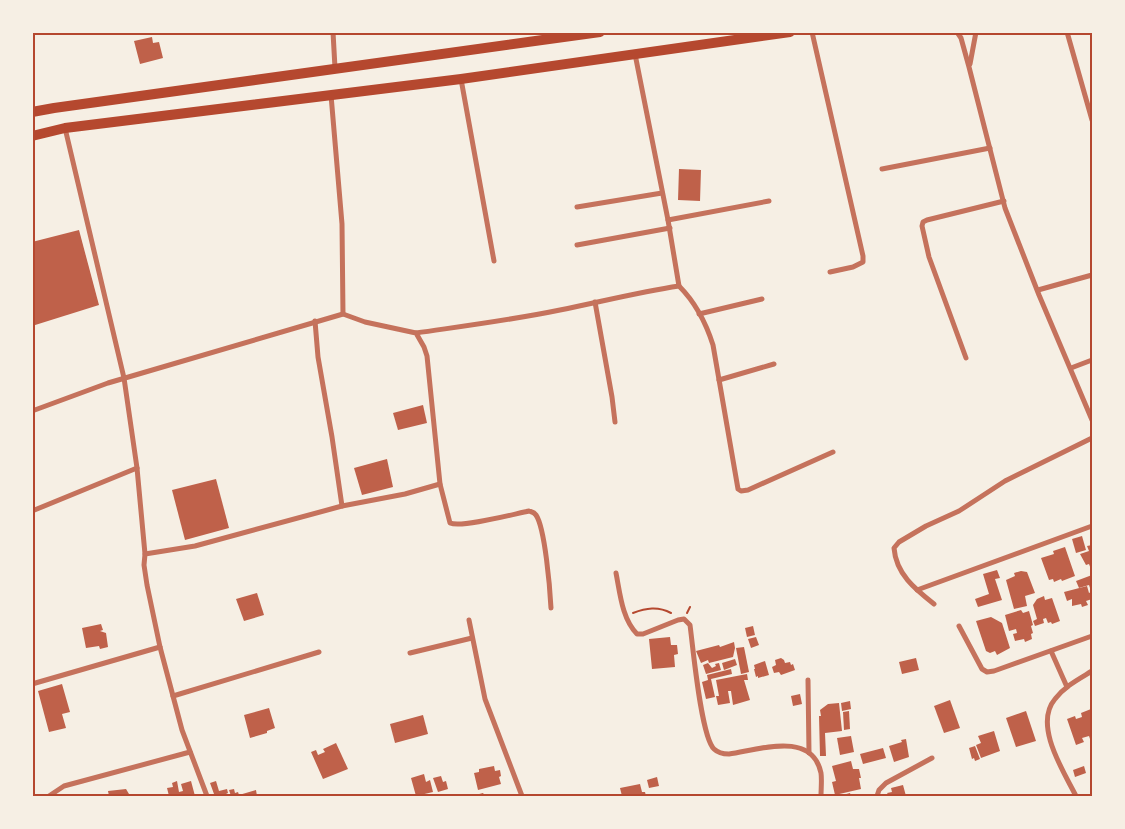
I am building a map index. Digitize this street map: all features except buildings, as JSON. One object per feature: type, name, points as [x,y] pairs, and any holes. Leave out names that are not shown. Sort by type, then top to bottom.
[{"type":"highway","points":[[32,112],[600,32]]},
{"type":"highway","points":[[32,136],[65,128],[461,78],[790,32]]},
{"type":"street","points":[[332,32],[335,68]]},
{"type":"street","points":[[812,32],[863,256],[863,262],[853,267],[830,272]]},
{"type":"street","points":[[957,32],[961,38],[969,66],[1004,201],[1038,290],[1071,368],[1090,407],[1092,420]]},
{"type":"street","points":[[969,66],[976,32]]},
{"type":"street","points":[[1067,32],[1092,120]]},
{"type":"street","points":[[635,54],[670,228],[679,286],[691,297],[710,334],[738,489],[741,491],[748,490],[833,452]]},
{"type":"street","points":[[461,78],[494,261]]},
{"type":"street","points":[[331,95],[342,224],[343,314]]},
{"type":"street","points":[[65,128],[124,378],[137,468],[147,585],[160,646],[182,730],[207,796]]},
{"type":"street","points":[[882,169],[990,148]]},
{"type":"street","points":[[578,207],[662,193]]},
{"type":"street","points":[[668,220],[769,201]]},
{"type":"street","points":[[966,358],[929,257],[922,226],[923,222],[927,220],[1004,201]]},
{"type":"street","points":[[578,245],[670,228]]},
{"type":"street","points":[[1038,290],[1092,274]]},
{"type":"street","points":[[32,411],[124,378],[343,314],[365,322],[416,332],[478,324],[559,310],[679,286]]},
{"type":"street","points":[[699,314],[762,299]]},
{"type":"street","points":[[595,302],[615,422]]},
{"type":"street","points":[[316,321],[318,357],[342,506]]},
{"type":"street","points":[[416,332],[427,356],[440,484],[449,520],[453,524],[529,511],[536,515],[542,533],[551,608]]},
{"type":"street","points":[[1071,368],[1092,360]]},
{"type":"street","points":[[719,380],[774,364]]},
{"type":"street","points":[[934,604],[908,582],[898,565],[894,548],[899,542],[926,526],[959,511],[1005,481],[1092,438]]},
{"type":"street","points":[[32,511],[137,468]]},
{"type":"street","points":[[145,554],[195,546],[342,506],[405,494],[440,484]]},
{"type":"street","points":[[917,590],[1092,526]]},
{"type":"street","points":[[616,573],[626,616],[632,630],[637,634],[642,634],[684,619],[690,625],[701,711],[709,740],[714,749],[721,753],[729,754],[788,745],[801,747],[818,764],[821,774],[821,796]]},
{"type":"street","points":[[469,620],[485,699],[522,796]]},
{"type":"street","points":[[959,626],[982,669],[987,672],[1092,636]]},
{"type":"street","points":[[410,653],[472,638]]},
{"type":"street","points":[[32,684],[160,646]]},
{"type":"street","points":[[1052,651],[1066,687]]},
{"type":"street","points":[[173,696],[319,652]]},
{"type":"street","points":[[1076,796],[1055,756],[1049,737],[1049,709],[1054,700],[1066,687],[1092,671]]},
{"type":"street","points":[[808,680],[809,753]]},
{"type":"street","points":[[48,796],[64,786],[190,752]]},
{"type":"street","points":[[877,796],[882,786],[932,758]]},
{"type":"path","points":[[626,616],[644,609],[663,608],[684,619]]}]
